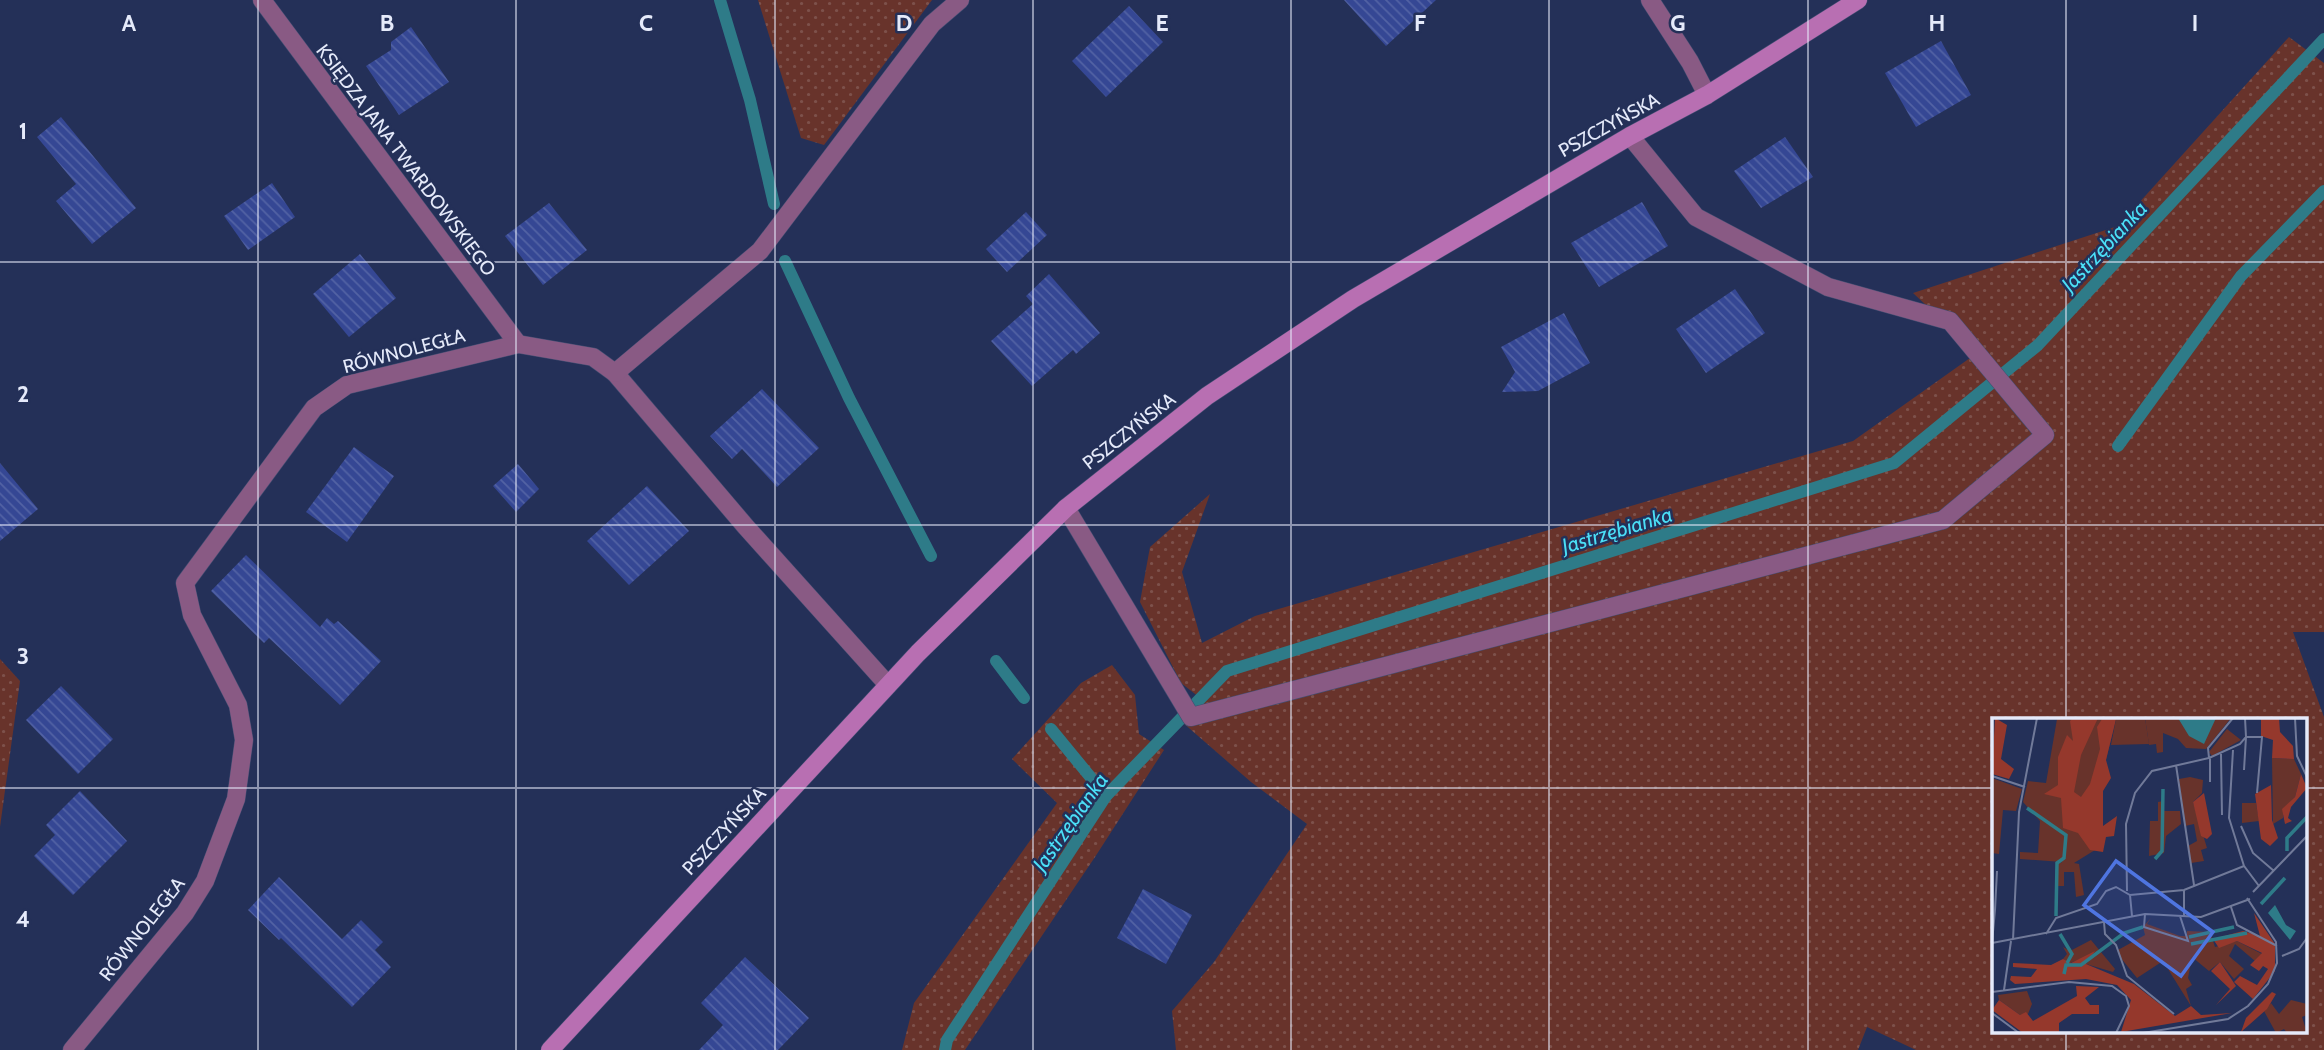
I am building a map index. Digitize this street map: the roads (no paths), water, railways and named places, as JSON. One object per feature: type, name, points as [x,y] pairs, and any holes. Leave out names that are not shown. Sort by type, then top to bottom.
[{"type":"street","name":"KSIĘDZA JANA TWARDOWSKIEGO","points":[[262,0],[518,344]]},
{"type":"street","points":[[615,373],[760,250],[932,24],[960,0]]},
{"type":"street","points":[[1650,0],[1707,95]]},
{"type":"street","name":"PSZCZYŃSKA","points":[[550,1050],[888,685],[1066,508],[1208,396],[1342,306],[1630,136],[1707,95],[1858,0]]},
{"type":"street","points":[[1066,508],[1191,717],[1943,520],[2045,435],[1950,321],[1828,287],[1696,217],[1630,136]]},
{"type":"street","name":"RÓWNOLEGŁA","points":[[72,1050],[185,913],[205,881],[236,799],[244,740],[238,705],[192,615],[185,583],[314,408],[347,384],[518,344],[593,357],[615,373],[888,685]]},
{"type":"waterway","points":[[720,0],[750,100],[774,204]]},
{"type":"waterway","name":"Jastrzębianka","points":[[945,1050],[947,1040],[1106,796],[1227,671],[1894,463],[2038,345],[2324,39]]},
{"type":"waterway","points":[[2118,446],[2241,276],[2324,191]]},
{"type":"waterway","points":[[785,261],[849,398],[931,556]]},
{"type":"waterway","points":[[996,661],[1024,698]]},
{"type":"waterway","points":[[1051,729],[1106,796]]}]
